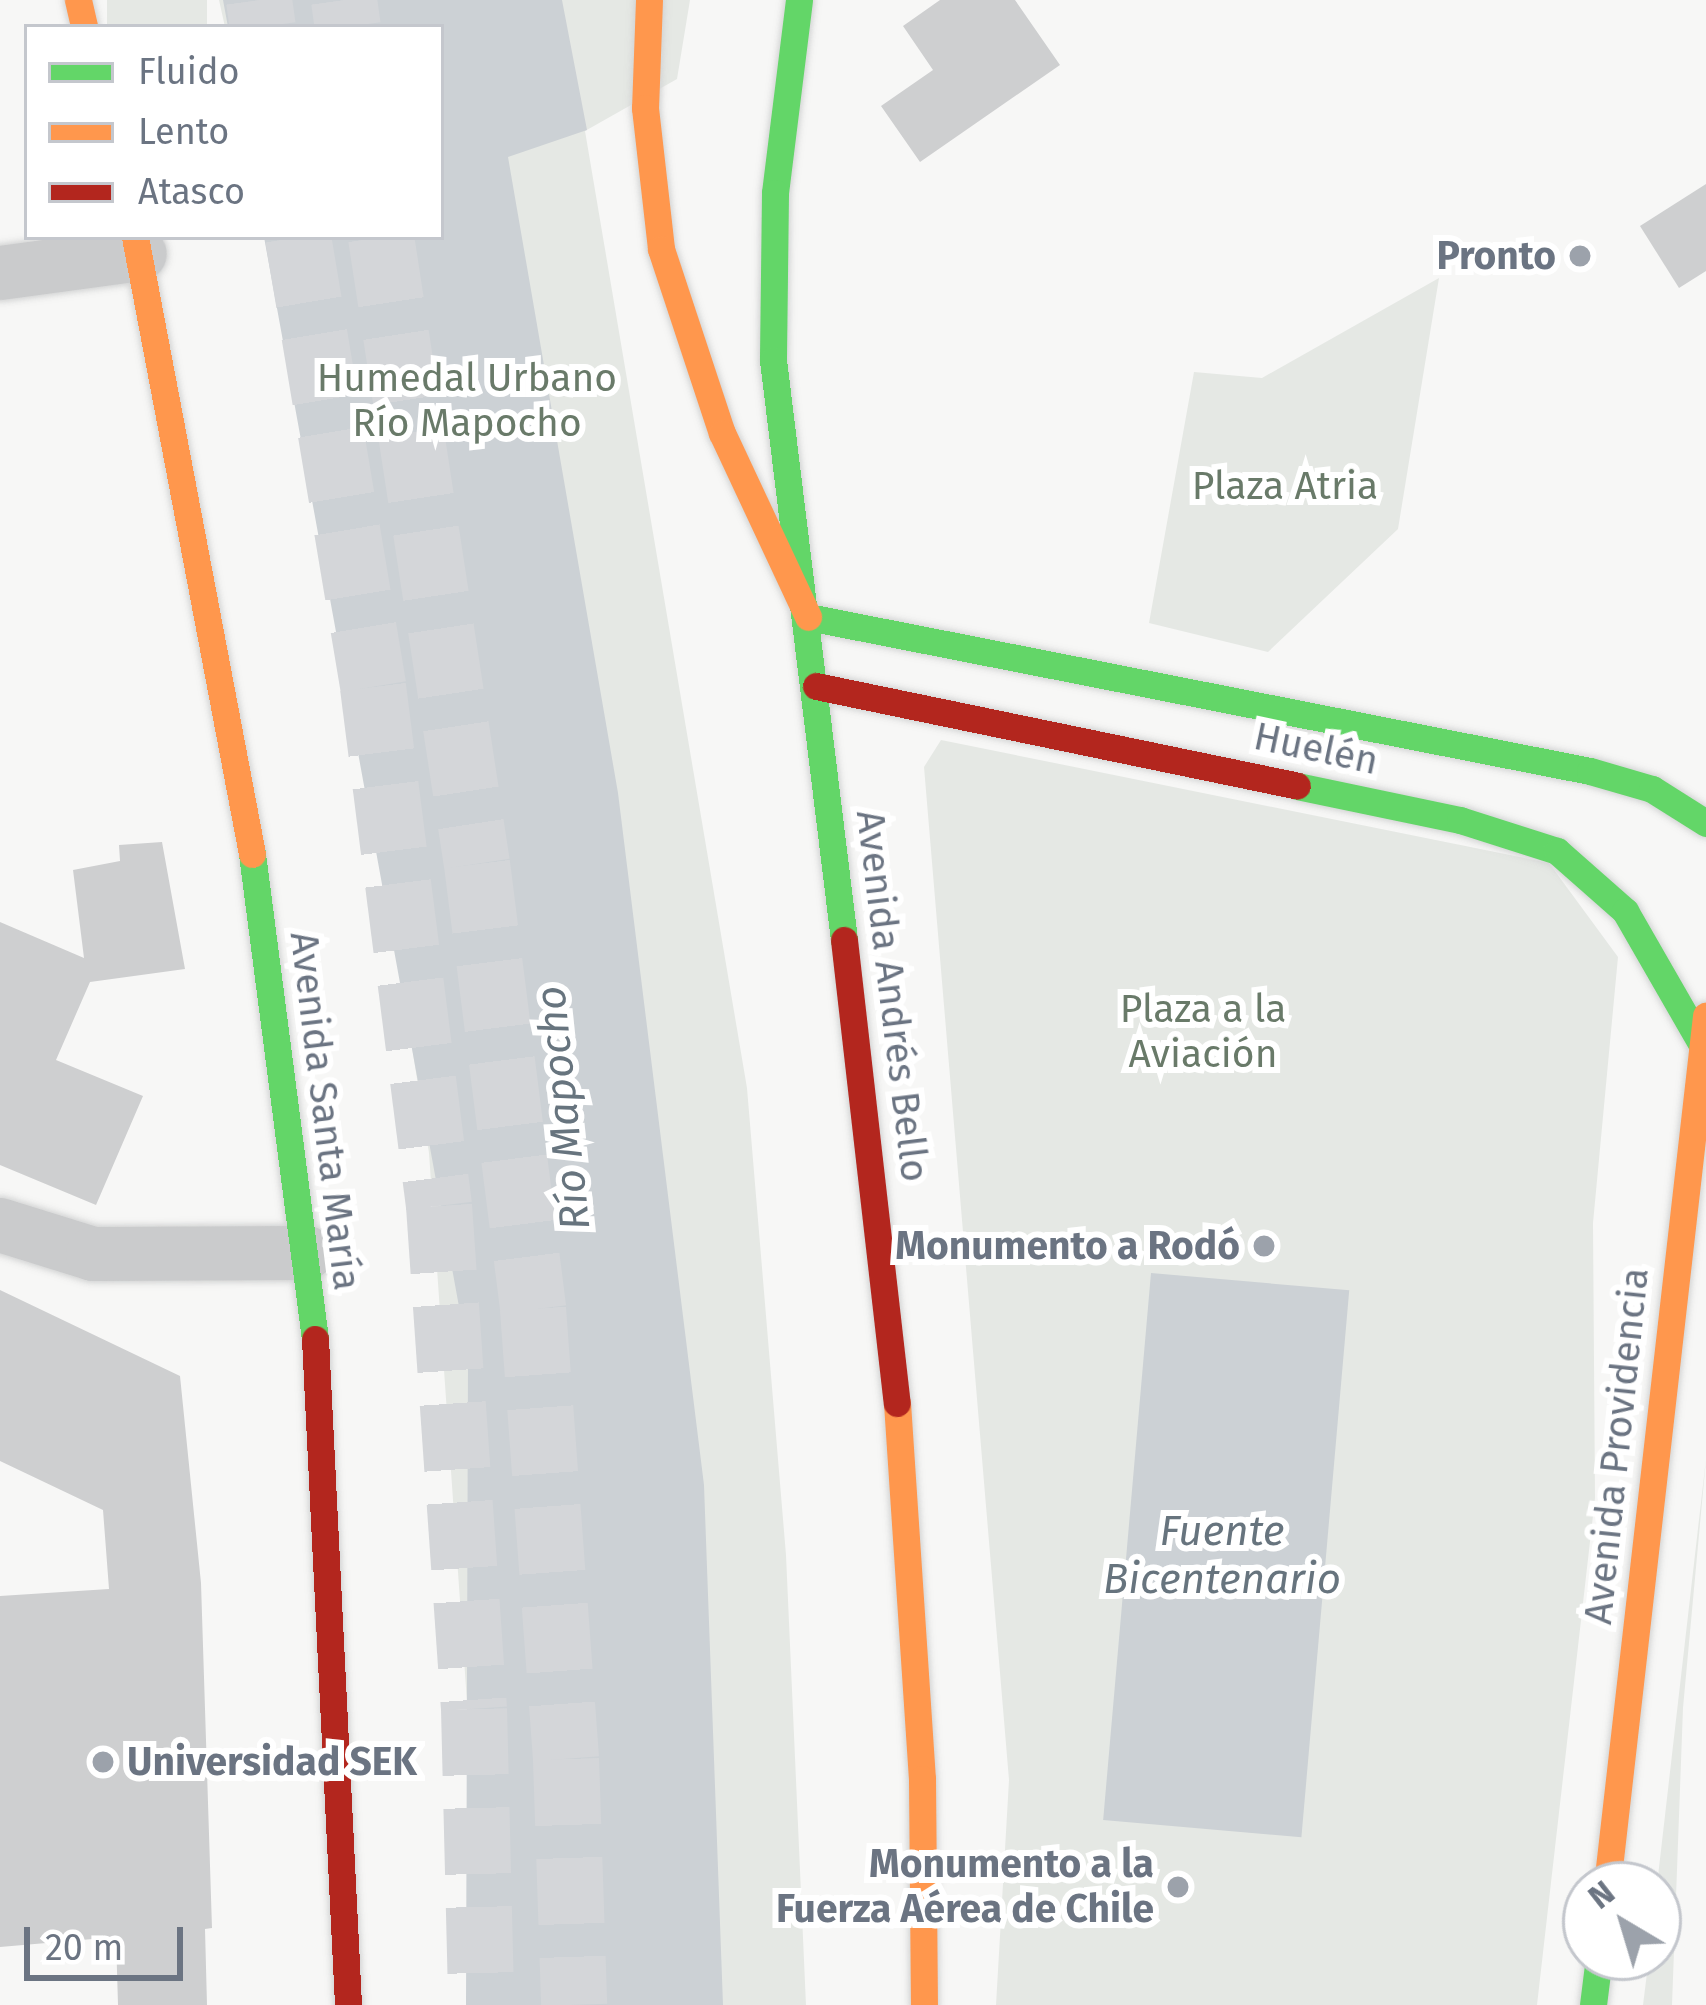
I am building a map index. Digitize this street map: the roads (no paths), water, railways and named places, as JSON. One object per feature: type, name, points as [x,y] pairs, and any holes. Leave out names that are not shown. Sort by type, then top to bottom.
[{"type":"main road","points":[[649,0],[648,165],[670,286],[730,454],[808,617]]},
{"type":"main road","name":"Avenida Andrés Bello","points":[[799,0],[775,194],[770,302],[892,1330],[922,1779],[924,2005]]},
{"type":"main road","name":"Avenida Santa María","points":[[137,246],[244,798],[308,1253],[325,1450],[348,2005]]},
{"type":"main road","name":"Huelén","points":[[808,617],[1590,771],[1652,789],[1706,824]]},
{"type":"main road","name":"Huelén","points":[[816,686],[1460,820],[1557,850],[1624,911],[1702,1045]]},
{"type":"main road","name":"Avenida Providencia","points":[[1610,1861],[1706,1016]]},
{"type":"street","points":[[0,273],[137,246]]},
{"type":"street","points":[[0,1225],[93,1254],[308,1253]]},
{"type":"water","name":"Humedal Urbano Río Mapocho","points":[[223,0],[562,0],[587,130],[508,157],[618,793],[704,1485],[723,2005],[466,2005],[468,1356],[265,240],[444,240],[444,24],[227,24]]},
{"type":"water","name":"Fuente Bicentenario","points":[[1151,1273],[1349,1290],[1301,1837],[1103,1820]]},
{"type":"tunnel","points":[[259,0],[263,24]]},
{"type":"tunnel","points":[[344,0],[348,24]]},
{"type":"tunnel","points":[[298,240],[373,687],[439,1206],[474,1709],[481,2005]]},
{"type":"tunnel","points":[[381,240],[477,864],[533,1309],[566,1759],[574,2005]]},
{"type":"place","name":"Pronto","points":[[1580,256]]},
{"type":"place","name":"Monumento a Rodó","points":[[1264,1246]]},
{"type":"place","name":"Universidad SEK","points":[[103,1762]]},
{"type":"place","name":"Monumento a la Fuerza Aérea de Chile","points":[[1178,1887]]},
{"type":"park label","name":"Plaza Atria","points":[[1285,486]]},
{"type":"park label","name":"Plaza a la Aviación","points":[[1203,1032]]},
{"type":"water label","name":"Río Mapocho","points":[[563,1108]]}]
